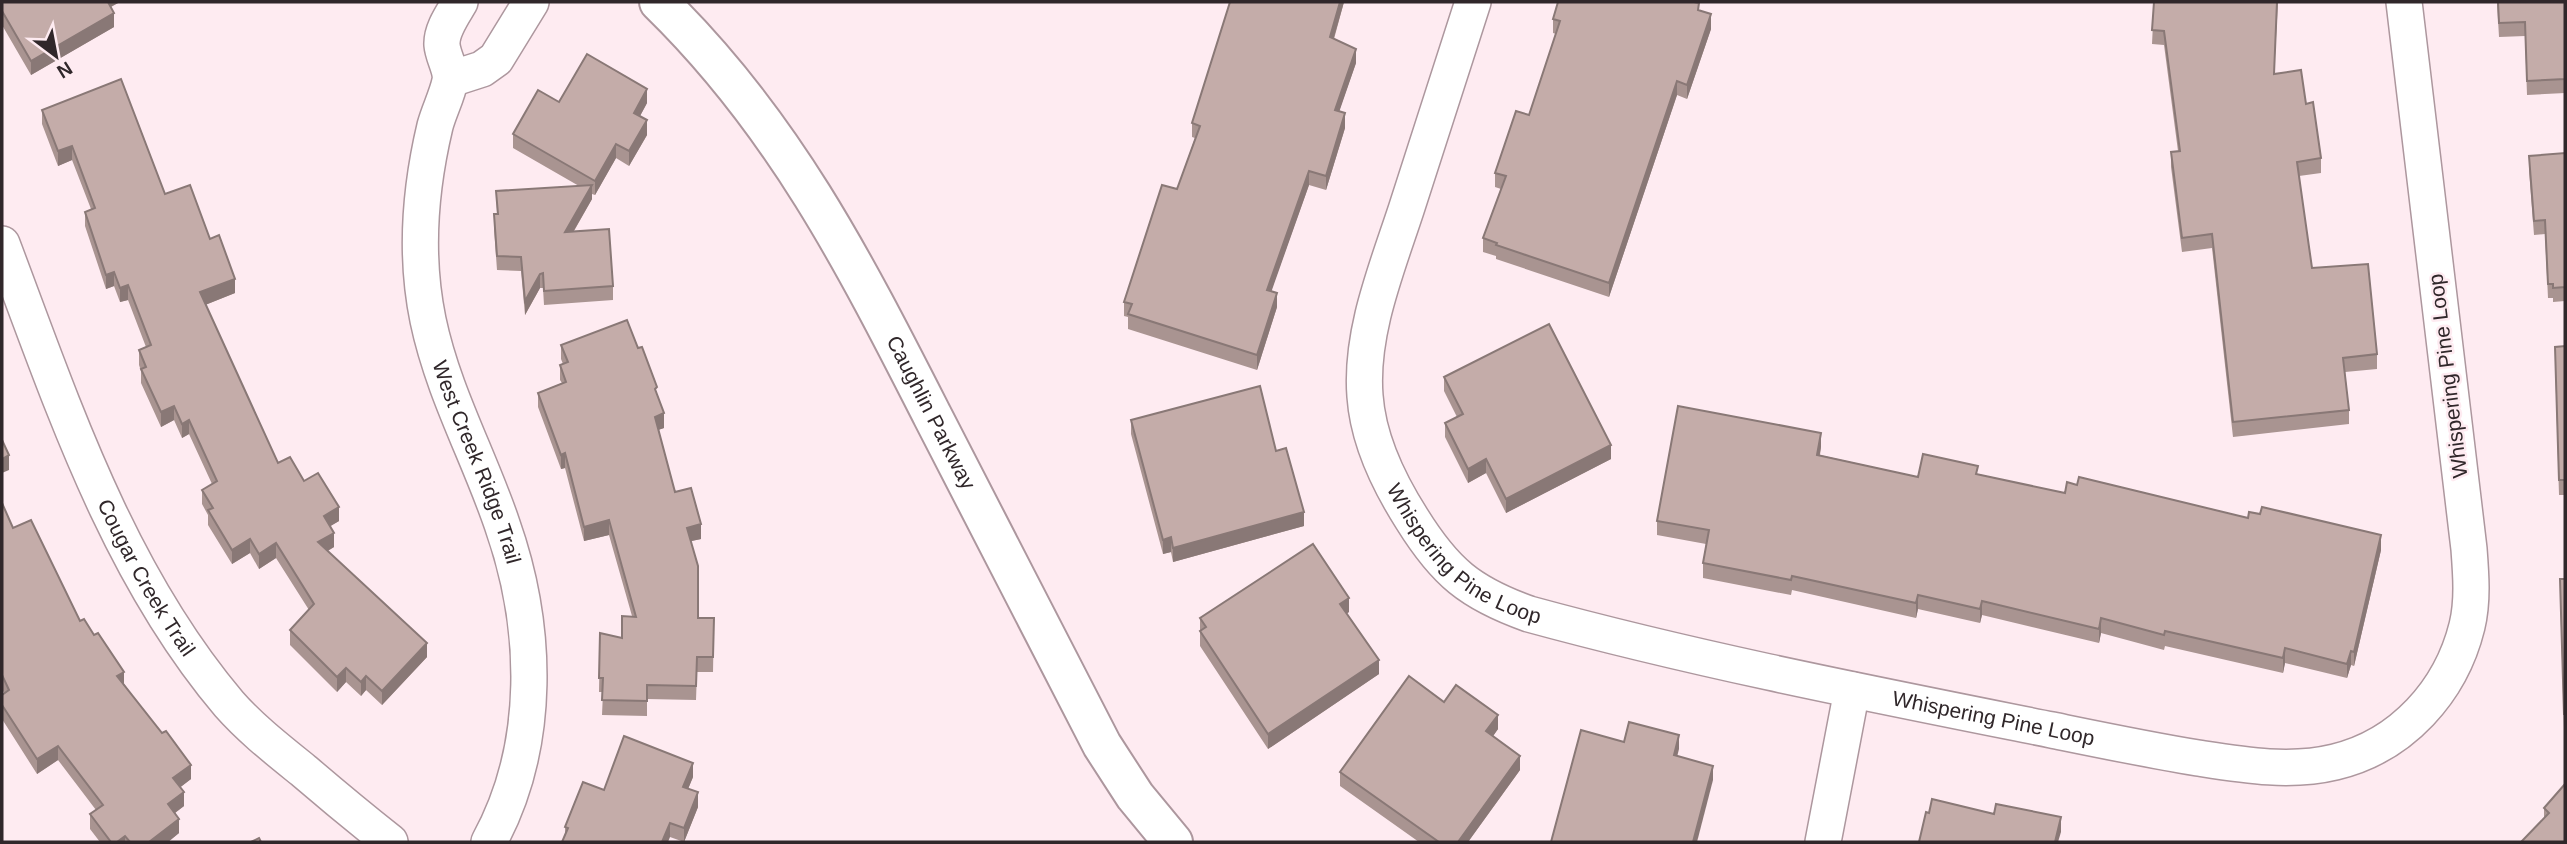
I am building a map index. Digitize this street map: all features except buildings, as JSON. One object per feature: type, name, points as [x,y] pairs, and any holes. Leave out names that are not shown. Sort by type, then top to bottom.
[{"type":"street","points":[[460,2],[442,43],[451,79],[482,69],[496,59],[531,2]]},
{"type":"street","name":"Caughlin Parkway","points":[[659,2],[723,69],[764,121],[836,232],[1102,745],[1135,796],[1173,842]]},
{"type":"street","name":"Whispering Pine Loop","points":[[1473,2],[1382,284],[1366,357],[1365,394],[1371,429],[1392,484],[1429,546],[1458,578],[1476,592],[1504,605],[1569,625],[1852,691],[2164,752],[2246,766],[2283,768],[2336,762],[2361,753],[2402,731],[2427,706],[2445,681],[2467,626],[2472,582],[2404,2]]},
{"type":"street","name":"West Creek Ridge Trail","points":[[451,79],[427,163],[421,217],[421,268],[426,306],[440,369],[510,550],[526,626],[530,678],[525,732],[515,780],[489,842]]},
{"type":"street","name":"Cougar Creek Trail","points":[[2,244],[63,404],[128,551],[162,615],[230,705],[267,742],[390,842]]},
{"type":"street","points":[[1823,842],[1852,691]]}]
